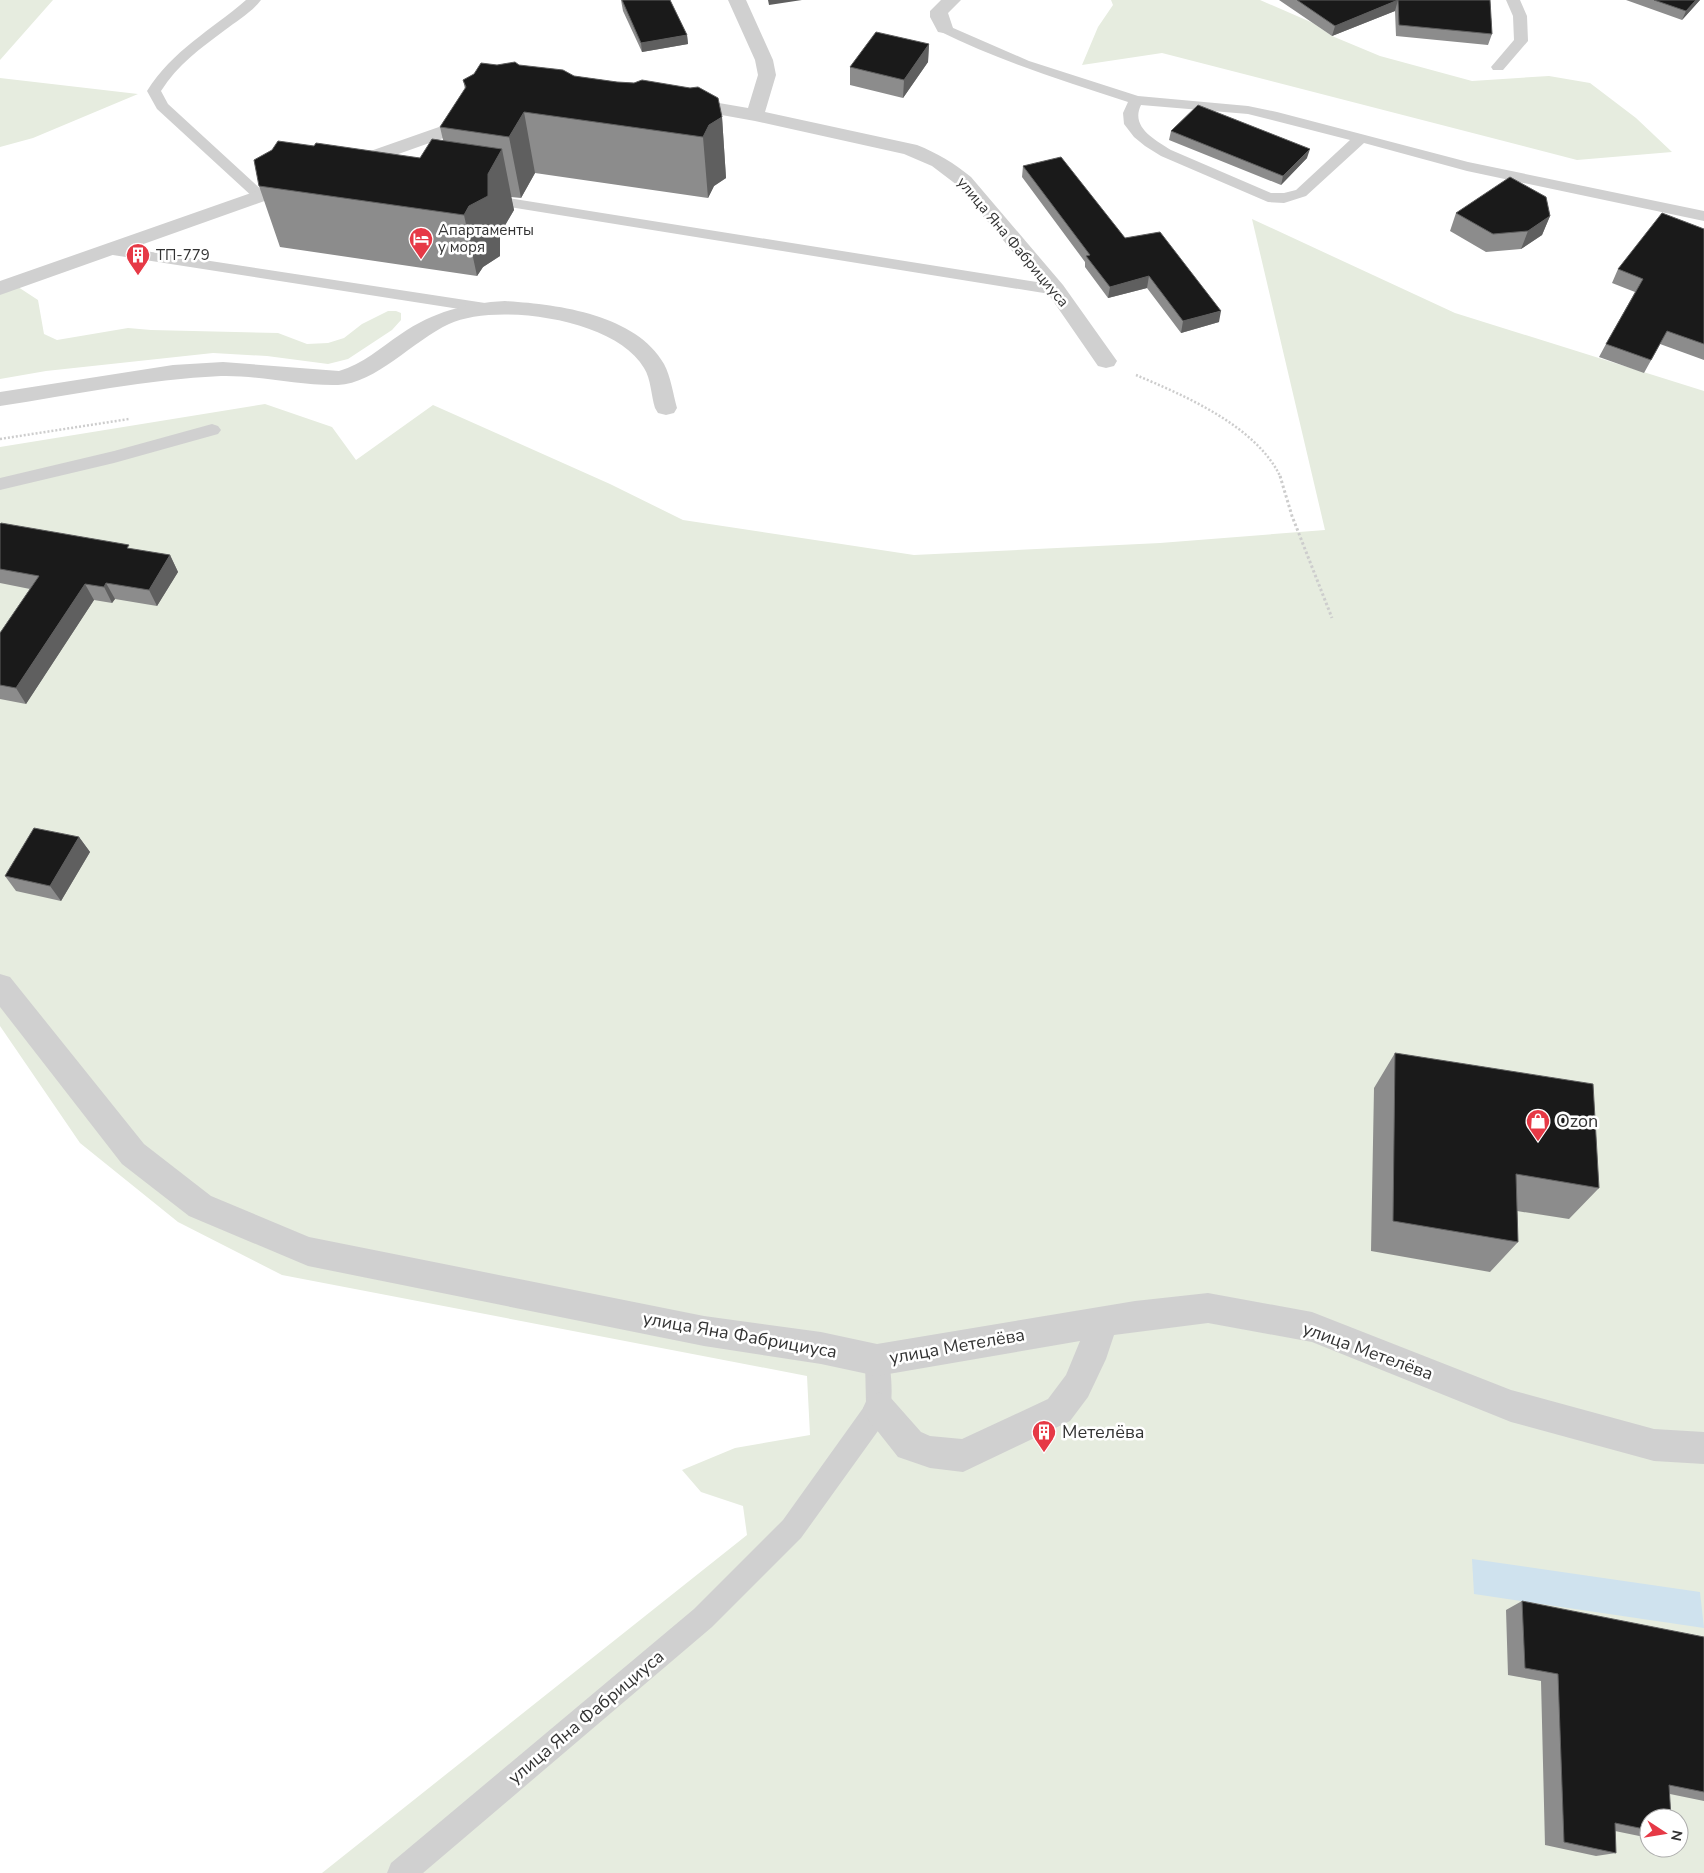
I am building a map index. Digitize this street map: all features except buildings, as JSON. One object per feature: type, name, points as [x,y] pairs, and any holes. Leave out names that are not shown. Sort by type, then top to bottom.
[{"type":"street","points":[[737,0],[764,60],[767,75],[754,115]]},
{"type":"street","points":[[944,28],[941,22],[940,11],[952,0]]},
{"type":"street","name":"улица Яна Фабрициуса","points":[[666,100],[754,115],[910,148],[932,157],[950,168],[964,180],[1056,290],[1106,362]]},
{"type":"street","points":[[0,288],[260,196],[329,175],[495,113]]},
{"type":"street","points":[[0,399],[173,372],[223,369],[339,378],[350,376],[363,371],[435,322],[456,314],[485,308],[545,310],[596,322],[628,340],[653,364],[666,408]]},
{"type":"street","name":"улица Яна Фабрициуса","points":[[0,986],[133,1154],[200,1206],[308,1251],[704,1331],[821,1348],[877,1360]]},
{"type":"street","name":"улица Метелёва","points":[[877,1360],[1102,1322],[1208,1308],[1312,1327],[1511,1406],[1654,1445],[1704,1448]]},
{"type":"street","points":[[879,1408],[910,1445],[930,1452],[963,1456],[1060,1410],[1077,1386],[1090,1359],[1102,1322]]},
{"type":"lane","points":[[254,0],[181,58],[160,79],[154,91],[162,106],[260,196]]},
{"type":"lane","points":[[1498,66],[1521,41],[1520,16],[1512,0]]},
{"type":"lane","points":[[944,28],[984,48],[1024,64],[1136,100],[1248,110],[1467,166],[1704,216]]},
{"type":"lane","points":[[1136,100],[1130,112],[1130,120],[1135,128],[1155,146],[1175,157],[1274,198],[1293,197],[1301,193],[1361,138]]},
{"type":"lane","points":[[329,175],[360,180]]},
{"type":"lane","points":[[468,197],[1056,290]]},
{"type":"lane","points":[[106,250],[485,308]]},
{"type":"lane","points":[[0,484],[114,457],[212,430]]},
{"type":"lane","points":[[877,1360],[879,1408]]},
{"type":"lane","name":"улица Яна Фабрициуса","points":[[401,1873],[703,1618],[792,1529],[879,1408]]},
{"type":"path","points":[[1106,362],[1159,384],[1234,424],[1264,453],[1280,474],[1286,500],[1332,618]]},
{"type":"path","points":[[0,439],[134,418]]},
{"type":"shaded area","points":[[0,0],[53,0],[0,60]]},
{"type":"shaded area","points":[[1111,0],[1260,0],[1313,23],[1332,36],[1380,56],[1472,81],[1549,76],[1590,83],[1636,118],[1672,152],[1577,160],[1162,53],[1082,65],[1098,27],[1113,5]]},
{"type":"shaded area","points":[[0,78],[138,94],[33,138],[0,147]]},
{"type":"shaded area","points":[[1252,219],[1455,313],[1704,391],[1704,1873],[322,1873],[747,1535],[743,1506],[701,1492],[682,1470],[735,1448],[810,1435],[807,1376],[282,1275],[178,1222],[80,1143],[0,1026],[0,447],[265,404],[332,427],[356,460],[433,405],[610,484],[683,520],[914,555],[1160,543],[1325,530]]},
{"type":"shaded area","points":[[15,285],[38,300],[44,334],[57,340],[128,328],[278,333],[307,344],[328,343],[344,338],[362,324],[388,311],[401,313],[401,320],[392,330],[348,359],[328,364],[267,356],[213,353],[46,371],[0,379],[0,290]]},
{"type":"water","points":[[1472,1559],[1700,1592],[1704,1628],[1474,1594]]},
{"type":"place","name":"Апартаменты у моря","points":[[421,260]]},
{"type":"place","name":"ТП-779","points":[[138,276]]},
{"type":"place","name":"Ozon","points":[[1538,1142]]},
{"type":"place","name":"Метелёва","points":[[1044,1453]]}]
